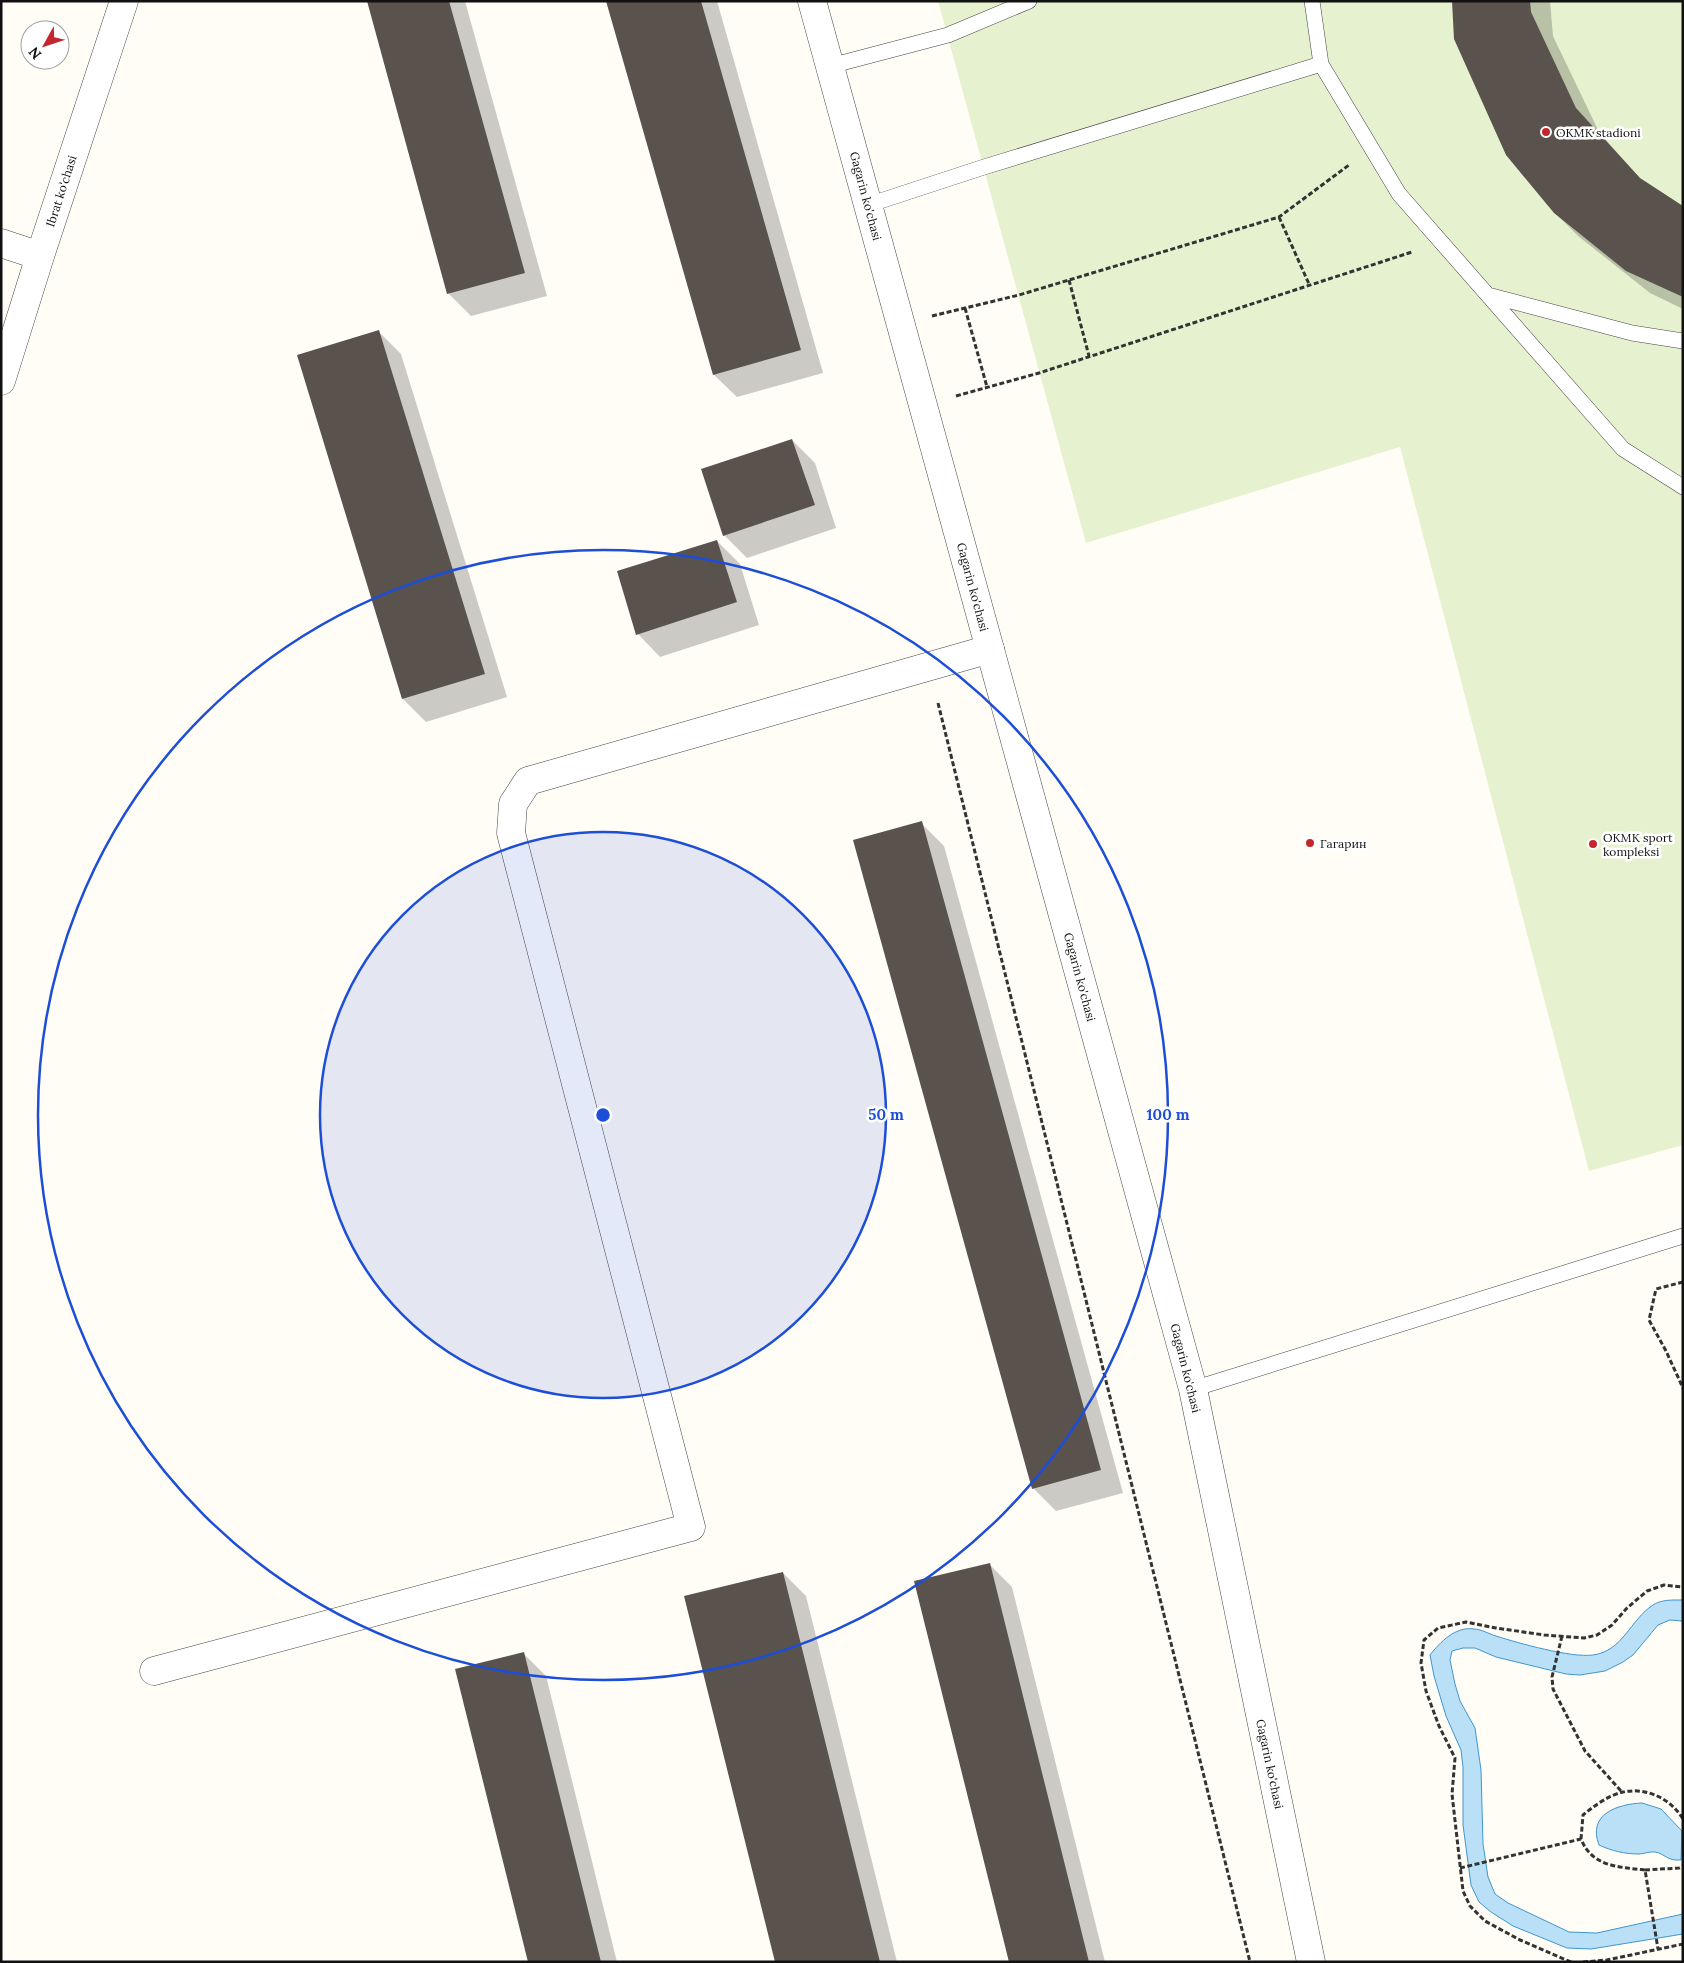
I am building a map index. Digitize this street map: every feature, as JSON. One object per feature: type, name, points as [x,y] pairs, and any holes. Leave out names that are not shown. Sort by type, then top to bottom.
[{"type":"street","name":"Ibrat ko'chasi","points":[[1,381],[124,1]]},
{"type":"street","name":"Gagarin ko'chasi","points":[[812,1],[1193,1389],[1312,1962]]},
{"type":"street","points":[[1,243],[40,256]]},
{"type":"street","points":[[154,1671],[691,1528],[511,833],[513,804],[528,781],[990,649]]},
{"type":"lane","points":[[830,66],[948,35],[1029,1]]},
{"type":"lane","points":[[1312,1],[1321,64],[1399,194],[1623,449],[1683,487]]},
{"type":"lane","points":[[868,205],[984,167],[1321,64]]},
{"type":"lane","points":[[1488,295],[1632,334],[1683,341]]},
{"type":"lane","points":[[1193,1389],[1683,1236]]},
{"type":"path","points":[[901,323],[1019,295],[1279,216],[1372,148]]},
{"type":"path","points":[[1279,216],[1309,284]]},
{"type":"path","points":[[923,404],[1089,356],[1441,242]]},
{"type":"path","points":[[1069,280],[1089,356]]},
{"type":"path","points":[[965,308],[987,387]]},
{"type":"path","points":[[938,703],[1250,1962]]},
{"type":"path","points":[[1683,1282],[1656,1289],[1649,1320],[1683,1388]]},
{"type":"path","points":[[1571,1962],[1520,1940],[1485,1921],[1470,1906],[1463,1891],[1452,1794],[1454,1758],[1439,1726],[1426,1691],[1421,1663],[1424,1640],[1438,1628],[1466,1622],[1496,1628],[1584,1638],[1598,1634],[1612,1625],[1627,1608],[1647,1591],[1664,1584],[1682,1587],[1683,1580]]},
{"type":"path","points":[[1562,1636],[1552,1677],[1553,1689],[1585,1751],[1622,1792]]},
{"type":"path","points":[[1683,1819],[1670,1804],[1653,1794],[1635,1791],[1622,1792],[1592,1807],[1583,1815],[1581,1839],[1585,1850],[1596,1860],[1615,1867],[1645,1870],[1679,1868],[1683,1866]]},
{"type":"path","points":[[1460,1868],[1581,1839]]},
{"type":"path","points":[[1645,1870],[1654,1914],[1658,1949]]},
{"type":"path","points":[[1583,1962],[1606,1960],[1683,1944]]},
{"type":"green space","name":"OKMK sport kompleksi","points":[[938,1],[1683,1],[1683,1145],[1589,1171],[1400,447],[1086,543]]},
{"type":"water","points":[[1683,1600],[1683,1621],[1670,1620],[1658,1625],[1633,1655],[1605,1671],[1580,1675],[1566,1674],[1496,1657],[1475,1648],[1463,1648],[1452,1651],[1450,1660],[1460,1701],[1475,1728],[1481,1770],[1483,1844],[1488,1877],[1495,1894],[1508,1903],[1569,1932],[1597,1933],[1683,1914],[1683,1934],[1591,1949],[1567,1948],[1513,1926],[1491,1912],[1479,1902],[1471,1885],[1463,1825],[1463,1767],[1461,1750],[1446,1716],[1430,1655],[1449,1636],[1455,1632],[1467,1629],[1479,1630],[1544,1649],[1572,1654],[1593,1655],[1612,1648],[1645,1611],[1653,1605],[1663,1601]]},
{"type":"water","points":[[1642,1803],[1661,1809],[1682,1831],[1681,1860],[1672,1859],[1655,1852],[1629,1853],[1599,1845],[1596,1834],[1597,1825],[1601,1818],[1607,1813],[1623,1806]]},
{"type":"building","points":[[367,1],[449,1],[525,273],[447,294]]},
{"type":"building","points":[[606,1],[701,1],[801,350],[713,375]]},
{"type":"building","name":"OKMK stadioni","points":[[1452,1],[1530,1],[1531,12],[1576,108],[1640,178],[1683,206],[1683,297],[1626,271],[1554,213],[1506,155],[1454,39]]},
{"type":"building","points":[[379,330],[485,674],[402,699],[297,355]]},
{"type":"building","points":[[792,439],[815,505],[723,536],[701,469]]},
{"type":"building","points":[[717,540],[737,602],[636,635],[617,571]]},
{"type":"building","points":[[922,821],[1101,1470],[1032,1489],[853,840]]},
{"type":"building","points":[[990,1563],[1089,1962],[1009,1962],[914,1581]]},
{"type":"building","points":[[783,1572],[880,1962],[775,1962],[684,1596]]},
{"type":"building","points":[[524,1652],[601,1962],[528,1962],[455,1669]]},
{"type":"place","name":"OKMK stadioni","points":[[1546,132]]},
{"type":"place","name":"Гагарин","points":[[1310,843]]},
{"type":"place","name":"OKMK sport kompleksi","points":[[1593,844]]}]
